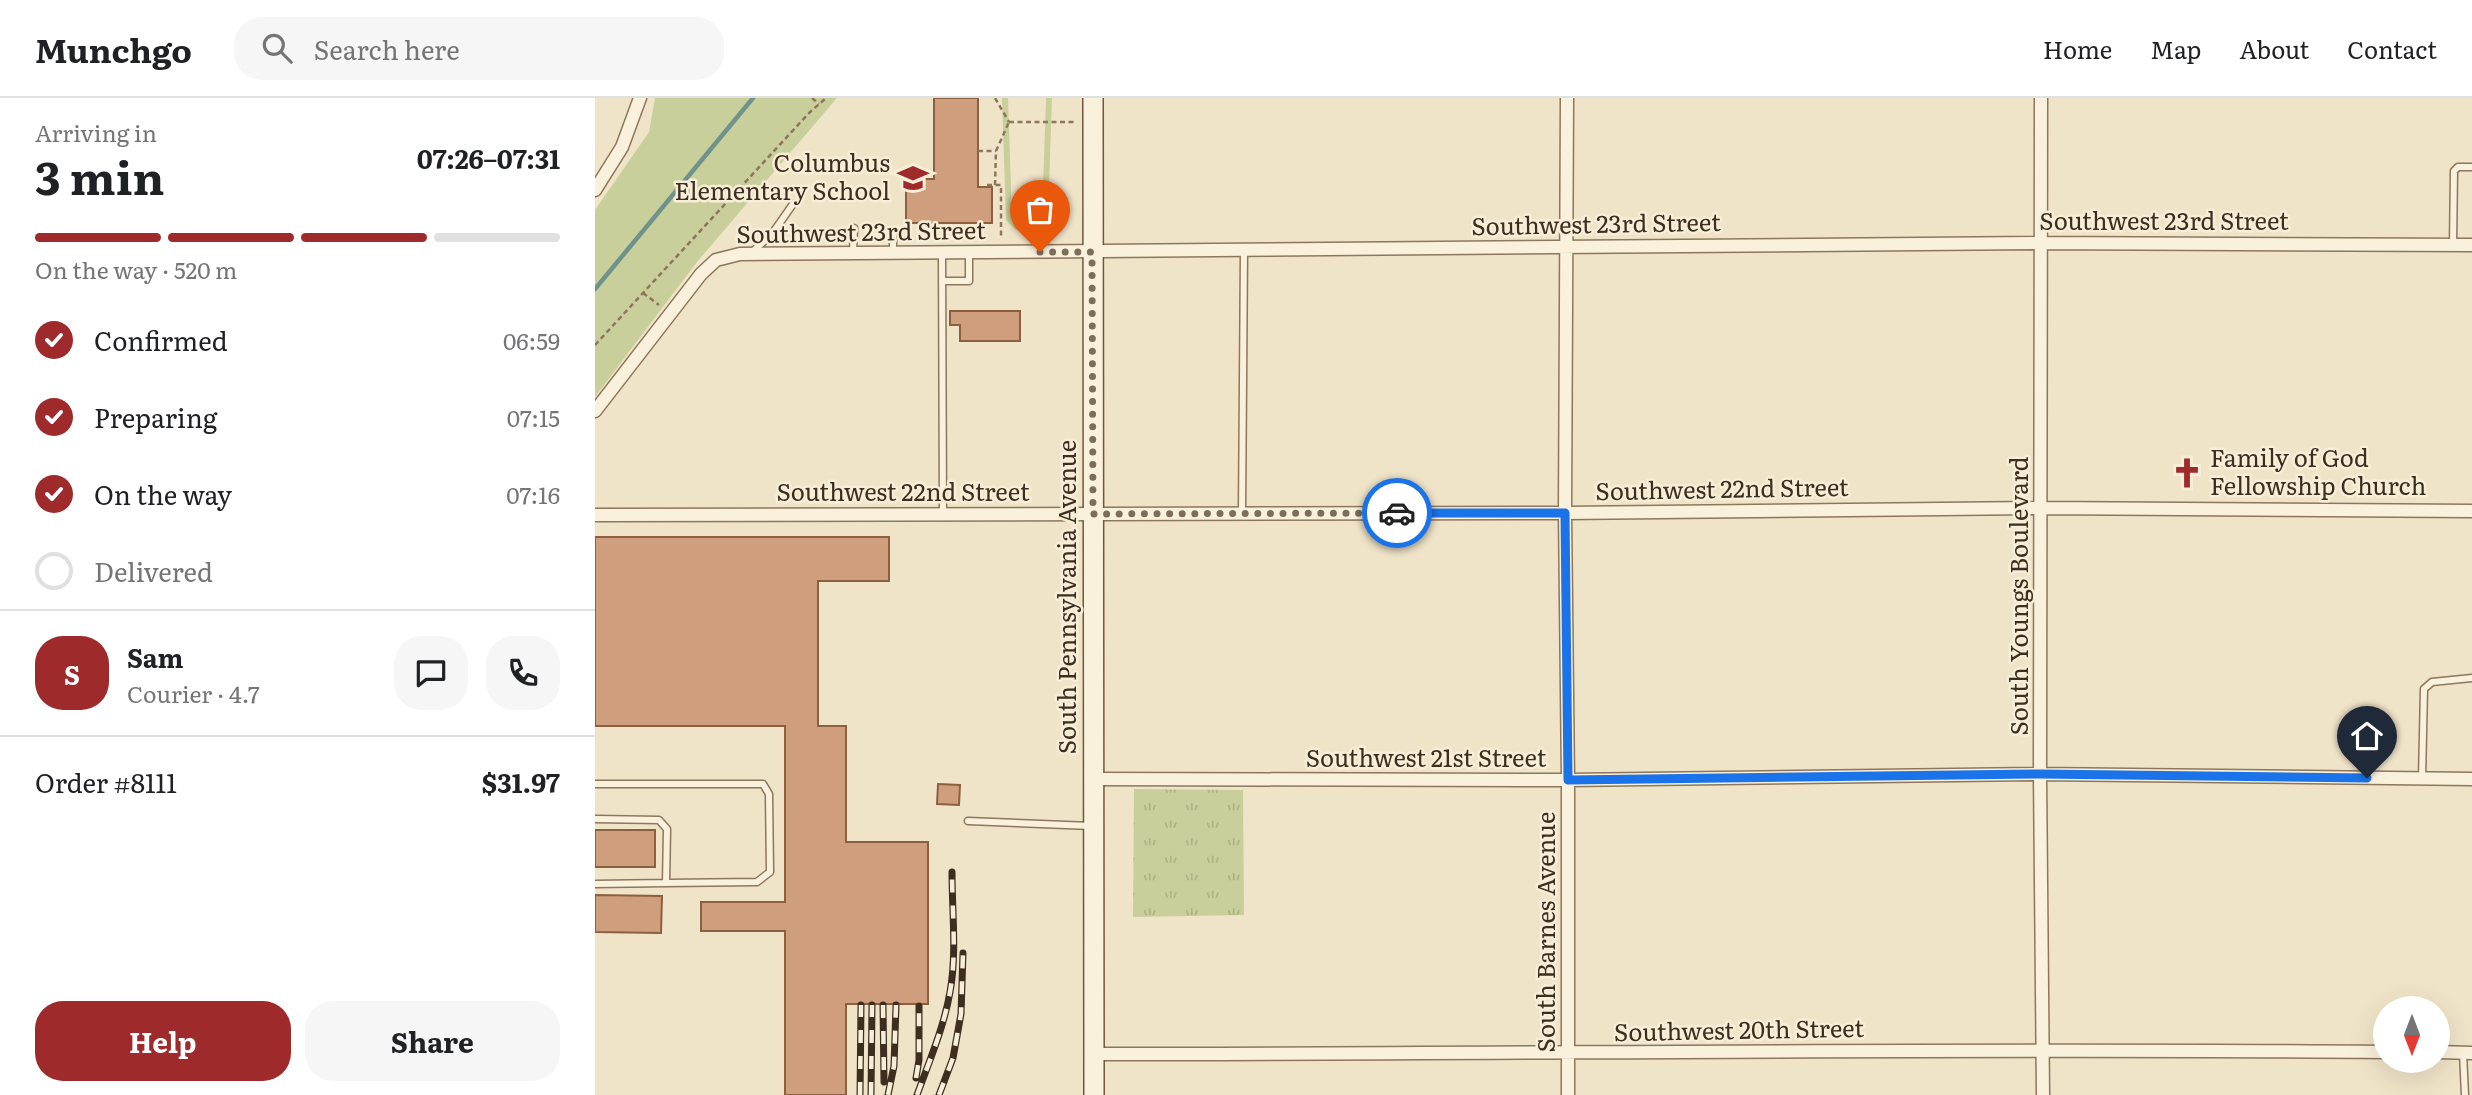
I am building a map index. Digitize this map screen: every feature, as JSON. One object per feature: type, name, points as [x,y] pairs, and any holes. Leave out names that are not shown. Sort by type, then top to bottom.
[{"type":"main road","name":"South Pennsylvania Avenue","points":[[1093,98],[1094,1095]]},
{"type":"street","points":[[595,190],[626,138],[640,98]]},
{"type":"street","name":"South Barnes Avenue","points":[[1567,98],[1565,513],[1568,1095]]},
{"type":"street","name":"South Youngs Boulevard","points":[[2041,98],[2040,774],[2043,1095]]},
{"type":"street","name":"Southwest 23rd Street","points":[[671,314],[701,274],[722,257],[751,253],[2040,243],[2472,245]]},
{"type":"street","points":[[595,411],[671,314]]},
{"type":"street","name":"Southwest 22nd Street","points":[[595,516],[1565,513],[2042,508],[2472,511]]},
{"type":"street","name":"Southwest 21st Street","points":[[1093,779],[1568,780],[2040,774],[2472,779]]},
{"type":"street","name":"Southwest 20th Street","points":[[1093,1054],[1568,1054],[2043,1049],[2373,1052]]},
{"type":"street","points":[[2450,1052],[2468,1053]]},
{"type":"lane","points":[[2453,245],[2454,171],[2458,167],[2472,167]]},
{"type":"lane","points":[[751,253],[772,234],[793,204]]},
{"type":"lane","points":[[853,252],[854,228]]},
{"type":"lane","points":[[893,232],[893,251]]},
{"type":"lane","points":[[1242,514],[1244,250]]},
{"type":"lane","points":[[942,251],[943,440],[946,471],[943,514]]},
{"type":"lane","points":[[942,281],[969,281],[969,252]]},
{"type":"lane","points":[[934,440],[943,440]]},
{"type":"lane","points":[[2422,778],[2424,689],[2431,682],[2472,678]]},
{"type":"lane","points":[[595,784],[763,784],[769,794],[770,873],[757,882],[595,884]]},
{"type":"lane","points":[[595,819],[659,820],[667,829],[666,883]]},
{"type":"lane","points":[[968,821],[1093,826]]},
{"type":"lane","points":[[2465,1095],[2468,1053]]},
{"type":"path","points":[[811,98],[819,104]]},
{"type":"path","points":[[595,345],[827,98]]},
{"type":"path","points":[[995,98],[1009,122]]},
{"type":"path","points":[[1009,122],[1075,122]]},
{"type":"path","points":[[995,185],[996,151],[1009,122]]},
{"type":"path","points":[[978,151],[996,151]]},
{"type":"path","points":[[987,185],[1001,185],[1001,236]]},
{"type":"path","points":[[643,293],[671,314]]},
{"type":"green space","points":[[655,98],[837,98],[697,262],[595,397],[595,210],[649,132]]},
{"type":"green space","points":[[1002,98],[1008,98],[1012,218],[1017,224],[1034,225],[1042,216],[1046,98],[1052,98],[1048,217],[1045,225],[1034,230],[1016,230],[1006,220]]},
{"type":"green space","points":[[1134,789],[1243,790],[1244,915],[1133,917]]},
{"type":"building","points":[[934,98],[978,98],[978,187],[992,187],[992,223],[906,223],[906,179],[934,179]]},
{"type":"building","points":[[950,311],[1020,311],[1020,341],[960,341],[960,325],[950,325]]},
{"type":"building","points":[[595,537],[889,537],[889,581],[818,581],[818,726],[846,726],[846,842],[928,842],[928,1004],[846,1004],[846,1095],[785,1095],[785,931],[701,931],[701,902],[785,902],[785,726],[595,726]]},
{"type":"building","points":[[938,784],[960,785],[959,805],[937,804]]},
{"type":"building","points":[[595,830],[655,830],[655,867],[595,867]]},
{"type":"building","points":[[595,895],[662,896],[661,933],[595,932]]},
{"type":"waterway","points":[[595,289],[753,98]]},
{"type":"railway","points":[[917,1095],[940,1031],[950,992],[954,947],[952,872]]},
{"type":"railway","points":[[939,1095],[953,1058],[961,1014],[963,953]]},
{"type":"railway","points":[[860,1095],[861,1005]]},
{"type":"railway","points":[[871,1095],[872,1005]]},
{"type":"railway","points":[[883,1005],[884,1082]]},
{"type":"railway","points":[[888,1095],[894,1066],[896,1005]]},
{"type":"railway","points":[[916,1078],[919,1060],[919,1006]]},
{"type":"way so far","points":[[1040,252],[1092,252],[1093,514],[1397,513]]},
{"type":"place","name":"Columbus Elementary School","points":[[913,178]]},
{"type":"place","name":"Family of God Fellowship Church","points":[[2187,473]]},
{"type":"route","points":[[1397,513],[1565,513],[1568,780],[2040,774],[2367,778]]}]
